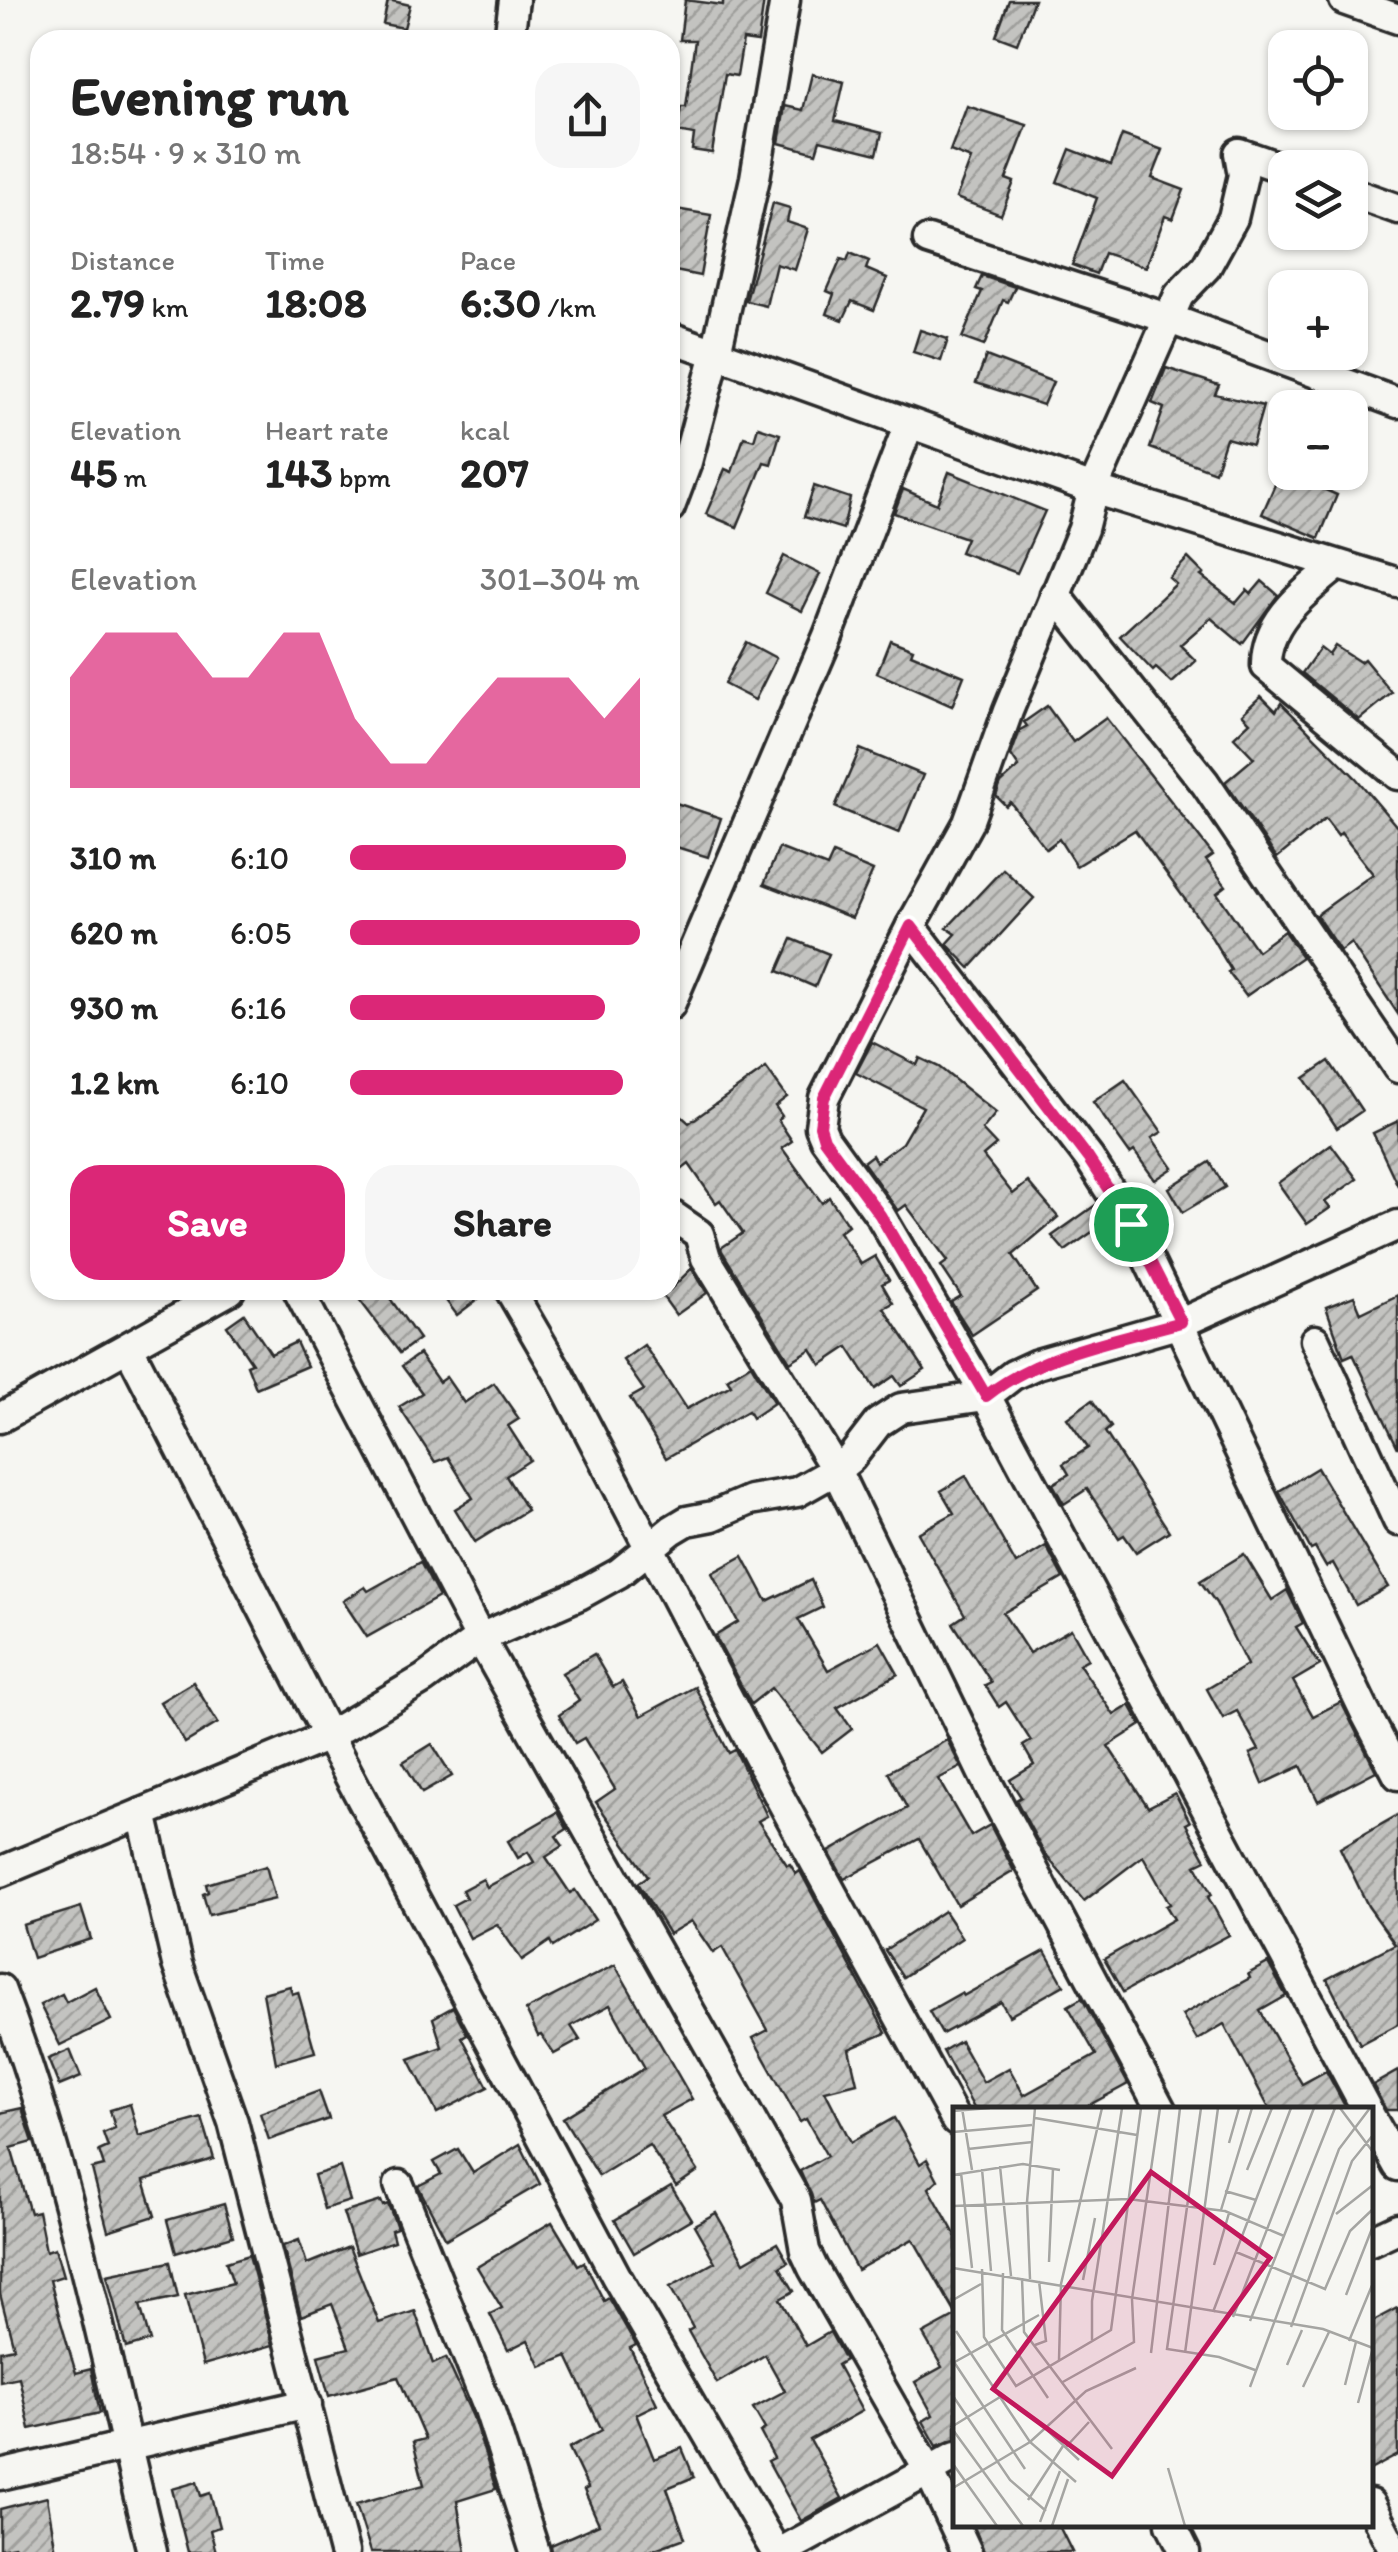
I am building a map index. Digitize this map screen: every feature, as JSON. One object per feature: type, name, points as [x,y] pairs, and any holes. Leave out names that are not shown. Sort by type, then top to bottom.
[{"type":"street","points":[[511,30],[514,0]]},
{"type":"street","points":[[680,481],[716,352],[755,178],[785,0]]},
{"type":"street","points":[[1344,0],[1398,19]]},
{"type":"street","points":[[1268,163],[1240,153],[1244,175],[1233,218],[1206,266],[1179,295],[1092,489],[1083,529],[1008,711],[968,824],[911,926],[824,1098],[820,1126],[824,1139],[880,1215],[986,1396],[1366,2107]]},
{"type":"street","points":[[1368,198],[1398,209]]},
{"type":"street","points":[[928,240],[1170,318],[1398,403]]},
{"type":"street","points":[[680,340],[1092,489],[1398,584]]},
{"type":"street","points":[[680,982],[828,636],[909,424]]},
{"type":"street","points":[[1336,566],[1296,599],[1278,623],[1266,653],[1266,666],[1398,775]]},
{"type":"street","points":[[1055,594],[1205,783],[1398,1068]]},
{"type":"street","points":[[911,926],[1088,1158],[1131,1224],[1398,1775]]},
{"type":"street","points":[[680,1221],[699,1234],[706,1258],[836,1470],[989,1786],[1159,2107]]},
{"type":"street","points":[[0,1872],[328,1736],[424,1679],[480,1638],[580,1595],[619,1573],[687,1522],[714,1516],[750,1500],[797,1492],[836,1470],[852,1458],[878,1423],[901,1408],[986,1396],[1013,1375],[1037,1364],[1181,1322],[1398,1225]]},
{"type":"street","points":[[0,1418],[212,1300]]},
{"type":"street","points":[[303,1300],[480,1638],[796,2200],[806,2251],[814,2268],[928,2470],[953,2523]]},
{"type":"street","points":[[516,1300],[560,1376],[648,1550],[953,2116]]},
{"type":"street","points":[[1315,1340],[1398,1521]]},
{"type":"street","points":[[128,1348],[328,1736],[616,2276],[779,2552],[953,2458]]},
{"type":"street","points":[[142,1813],[176,1964],[233,2122],[344,2552]]},
{"type":"street","points":[[0,1989],[26,2056],[93,2297],[152,2552]]},
{"type":"street","points":[[1373,2120],[1398,2166]]},
{"type":"street","points":[[399,2185],[489,2409],[534,2552]]},
{"type":"street","points":[[1373,2240],[1398,2228]]},
{"type":"street","points":[[0,2474],[307,2404]]},
{"type":"street","points":[[1373,2510],[1396,2552]]},
{"type":"street","points":[[955,2527],[967,2552]]},
{"type":"street","points":[[1172,2527],[1185,2552]]},
{"type":"building","points":[[388,0],[410,5],[404,28],[383,24]]},
{"type":"building","points":[[685,0],[723,5],[723,0],[764,0],[758,42],[743,40],[737,76],[725,74],[712,153],[692,150],[694,135],[680,133],[681,107],[686,107],[695,40],[680,40]]},
{"type":"building","points":[[1009,0],[1034,0],[1017,44],[996,36]]},
{"type":"building","points":[[812,74],[844,82],[835,121],[882,133],[877,154],[820,140],[816,153],[779,143],[785,106],[803,110]]},
{"type":"building","points":[[967,106],[1027,125],[1006,179],[1014,182],[1001,215],[956,198],[971,159],[950,151]]},
{"type":"building","points":[[1122,135],[1163,150],[1152,178],[1184,190],[1173,219],[1165,216],[1146,267],[1104,253],[1096,274],[1072,265],[1097,198],[1057,182],[1070,149],[1111,165]]},
{"type":"building","points":[[773,203],[790,208],[787,222],[808,229],[795,270],[776,264],[766,306],[746,301]]},
{"type":"building","points":[[680,210],[711,215],[700,276],[680,272]]},
{"type":"building","points":[[850,253],[869,261],[866,269],[887,278],[874,310],[852,301],[843,320],[827,314],[834,294],[827,291],[841,259],[847,261]]},
{"type":"building","points":[[982,276],[1015,287],[1008,302],[1003,300],[984,346],[962,338],[982,291],[976,289]]},
{"type":"building","points":[[920,330],[948,339],[941,361],[913,352]]},
{"type":"building","points":[[986,356],[1053,382],[1043,405],[976,383]]},
{"type":"building","points":[[1166,368],[1219,385],[1215,394],[1263,406],[1252,445],[1226,438],[1215,472],[1150,448],[1164,408],[1152,403]]},
{"type":"building","points":[[758,427],[780,434],[771,464],[764,462],[737,527],[706,514],[725,469],[732,472],[744,437],[754,440]]},
{"type":"building","points":[[949,472],[1045,511],[1017,573],[960,552],[966,538],[894,513],[903,489],[937,504]]},
{"type":"building","points":[[814,486],[850,498],[843,529],[804,517]]},
{"type":"building","points":[[1273,490],[1325,490],[1337,495],[1319,538],[1262,514]]},
{"type":"building","points":[[784,556],[820,574],[802,611],[766,593]]},
{"type":"building","points":[[1188,558],[1204,574],[1201,576],[1236,603],[1262,581],[1278,595],[1242,644],[1211,618],[1180,645],[1196,661],[1172,683],[1156,668],[1153,671],[1120,636],[1176,584],[1169,578]]},
{"type":"building","points":[[890,640],[913,649],[911,654],[964,676],[952,706],[877,673]]},
{"type":"building","points":[[746,642],[776,658],[755,700],[724,684]]},
{"type":"building","points":[[1335,646],[1360,662],[1364,659],[1392,693],[1359,720],[1302,673],[1320,648],[1329,655]]},
{"type":"building","points":[[1261,696],[1276,711],[1281,703],[1356,778],[1398,828],[1398,1014],[1351,943],[1340,951],[1316,915],[1373,874],[1325,819],[1277,858],[1225,782],[1254,758],[1234,737],[1250,722],[1242,714]]},
{"type":"building","points":[[1047,706],[1073,742],[1106,718],[1213,855],[1206,860],[1226,886],[1217,893],[1257,951],[1284,931],[1302,957],[1246,996],[1228,972],[1231,970],[1209,933],[1135,830],[1076,866],[1059,839],[1046,849],[1010,802],[1006,806],[996,796],[1001,783],[1019,767],[1011,755],[1020,730],[1027,726],[1024,722]]},
{"type":"building","points":[[860,749],[923,775],[899,833],[835,807]]},
{"type":"building","points":[[680,804],[721,818],[708,857],[680,848]]},
{"type":"building","points":[[779,848],[827,867],[833,854],[873,871],[852,918],[764,884]]},
{"type":"building","points":[[1003,869],[1034,898],[970,968],[947,944],[956,934],[947,928]]},
{"type":"building","points":[[792,939],[829,954],[815,987],[778,971]]},
{"type":"building","points":[[872,1042],[917,1065],[920,1058],[939,1067],[996,1113],[982,1130],[996,1145],[983,1156],[1013,1194],[1028,1182],[1058,1217],[1013,1255],[1037,1291],[972,1335],[951,1302],[961,1296],[941,1266],[948,1261],[906,1205],[898,1211],[863,1162],[872,1155],[876,1162],[902,1143],[923,1107],[856,1073]]},
{"type":"building","points":[[1329,1061],[1362,1111],[1337,1128],[1304,1078]]},
{"type":"building","points":[[766,1068],[787,1097],[775,1106],[782,1116],[778,1120],[792,1141],[782,1148],[822,1203],[829,1197],[848,1225],[839,1232],[861,1264],[875,1256],[889,1280],[882,1284],[893,1303],[884,1308],[925,1370],[901,1386],[894,1376],[875,1389],[848,1347],[821,1365],[811,1349],[790,1362],[722,1251],[743,1233],[689,1164],[680,1171],[680,1115],[689,1123]]},
{"type":"building","points":[[1125,1080],[1162,1132],[1152,1138],[1173,1168],[1155,1180],[1134,1151],[1130,1154],[1093,1102]]},
{"type":"building","points":[[1398,1121],[1398,1186],[1373,1133]]},
{"type":"building","points":[[1331,1144],[1357,1179],[1325,1202],[1330,1208],[1307,1224],[1278,1183]]},
{"type":"building","points":[[1210,1162],[1225,1187],[1183,1212],[1169,1188]]},
{"type":"building","points":[[1097,1204],[1108,1221],[1065,1251],[1052,1236]]},
{"type":"building","points":[[692,1268],[707,1293],[676,1315],[665,1300],[680,1300],[680,1280]]},
{"type":"building","points":[[1398,1295],[1398,1448],[1353,1354],[1344,1358],[1326,1307],[1354,1296],[1361,1313]]},
{"type":"building","points":[[360,1300],[391,1300],[419,1339],[400,1353]]},
{"type":"building","points":[[446,1300],[477,1300],[457,1315]]},
{"type":"building","points":[[244,1314],[271,1354],[296,1342],[307,1366],[256,1388],[247,1365],[252,1363],[227,1326]]},
{"type":"building","points":[[644,1345],[686,1409],[731,1385],[727,1379],[751,1364],[774,1403],[752,1418],[748,1411],[666,1458],[630,1398],[644,1390],[623,1360]]},
{"type":"building","points":[[419,1354],[439,1382],[446,1377],[464,1403],[494,1383],[519,1419],[508,1426],[530,1460],[506,1476],[527,1510],[475,1542],[455,1509],[473,1498],[448,1457],[435,1462],[399,1407],[422,1393],[402,1366]]},
{"type":"building","points":[[1092,1400],[1111,1427],[1105,1432],[1169,1531],[1136,1552],[1124,1535],[1119,1538],[1087,1489],[1064,1504],[1053,1484],[1069,1474],[1063,1464],[1088,1448],[1067,1418]]},
{"type":"building","points":[[1317,1468],[1388,1587],[1356,1605],[1333,1563],[1326,1567],[1315,1548],[1311,1550],[1279,1491]]},
{"type":"building","points":[[966,1476],[1016,1564],[1046,1546],[1063,1578],[1003,1613],[1029,1653],[1071,1629],[1088,1659],[1079,1664],[1114,1715],[1130,1705],[1141,1725],[1108,1746],[1148,1807],[1175,1793],[1190,1822],[1186,1824],[1206,1860],[1196,1865],[1212,1895],[1208,1897],[1229,1935],[1123,1992],[1104,1959],[1174,1919],[1166,1906],[1170,1904],[1143,1856],[1084,1901],[1044,1853],[1016,1800],[1021,1797],[1010,1780],[1034,1765],[1023,1746],[1031,1741],[1006,1702],[999,1707],[985,1685],[991,1682],[953,1623],[965,1615],[918,1533],[954,1513],[941,1491]]},
{"type":"building","points":[[1244,1554],[1272,1600],[1287,1590],[1303,1623],[1296,1627],[1320,1665],[1293,1681],[1313,1716],[1341,1702],[1376,1771],[1318,1801],[1301,1766],[1263,1784],[1250,1754],[1259,1750],[1237,1711],[1223,1718],[1207,1689],[1247,1665],[1216,1603],[1200,1581]]},
{"type":"building","points":[[743,1556],[767,1601],[811,1580],[823,1607],[798,1619],[828,1670],[880,1642],[898,1674],[837,1708],[852,1729],[822,1752],[771,1688],[751,1704],[715,1636],[738,1622],[712,1573]]},
{"type":"building","points":[[420,1562],[439,1597],[367,1637],[343,1601]]},
{"type":"building","points":[[594,1654],[613,1687],[622,1682],[641,1716],[695,1687],[729,1753],[735,1750],[767,1816],[758,1821],[787,1865],[796,1874],[800,1871],[886,2033],[849,2049],[857,2083],[825,2091],[851,2142],[894,2118],[920,2164],[927,2159],[938,2180],[929,2188],[953,2231],[953,2309],[913,2239],[857,2270],[820,2200],[814,2203],[800,2171],[827,2156],[806,2119],[800,2122],[753,2038],[768,2030],[722,1947],[713,1953],[691,1921],[669,1934],[638,1883],[648,1876],[596,1802],[615,1789],[584,1738],[575,1743],[559,1715],[579,1701],[562,1673]]},
{"type":"building","points":[[193,1682],[218,1723],[185,1743],[160,1702]]},
{"type":"building","points":[[947,1740],[961,1767],[938,1779],[971,1836],[990,1825],[1014,1871],[957,1905],[919,1839],[844,1879],[829,1852],[907,1808],[888,1772]]},
{"type":"building","points":[[432,1744],[452,1776],[422,1793],[403,1762]]},
{"type":"building","points":[[558,1812],[567,1829],[556,1836],[563,1846],[546,1857],[570,1893],[575,1890],[595,1920],[553,1947],[550,1941],[522,1960],[497,1924],[470,1938],[453,1905],[466,1898],[462,1890],[483,1879],[487,1887],[534,1862],[528,1852],[518,1858],[508,1841]]},
{"type":"building","points":[[1398,1815],[1398,2024],[1360,2044],[1327,1979],[1395,1944],[1368,1906],[1340,1848]]},
{"type":"building","points":[[266,1866],[275,1899],[209,1915],[203,1894],[208,1892],[206,1884]]},
{"type":"building","points":[[81,1907],[91,1939],[33,1958],[23,1925]]},
{"type":"building","points":[[944,1911],[962,1938],[903,1977],[885,1950]]},
{"type":"building","points":[[1045,1951],[1064,1985],[1009,2016],[1001,2002],[942,2034],[929,2011]]},
{"type":"building","points":[[1268,1963],[1286,1996],[1260,2011],[1302,2084],[1326,2071],[1345,2107],[1268,2107],[1224,2024],[1197,2040],[1182,2015],[1250,1978],[1248,1974]]},
{"type":"building","points":[[615,1965],[692,2099],[661,2116],[698,2171],[676,2186],[649,2145],[599,2176],[563,2118],[645,2068],[610,2005],[571,2026],[580,2040],[554,2054],[538,2036],[526,2010]]},
{"type":"building","points":[[290,1986],[292,1994],[298,1992],[315,2052],[276,2063],[263,1993]]},
{"type":"building","points":[[95,1987],[111,2020],[60,2045],[40,2005],[62,1994],[66,2002]]},
{"type":"building","points":[[1082,1998],[1128,2084],[1086,2107],[973,2107],[943,2051],[960,2041],[983,2082],[1009,2068],[1024,2095],[1096,2055],[1068,2006]]},
{"type":"building","points":[[453,2007],[467,2034],[462,2037],[488,2087],[437,2113],[409,2059],[442,2047],[433,2018]]},
{"type":"building","points":[[70,2050],[81,2077],[59,2086],[48,2059]]},
{"type":"building","points":[[1398,2071],[1398,2110],[1386,2110],[1373,2085]]},
{"type":"building","points":[[319,2091],[329,2119],[269,2140],[260,2113]]},
{"type":"building","points":[[130,2104],[139,2136],[202,2118],[214,2159],[144,2180],[155,2216],[108,2231],[92,2169],[104,2166],[99,2151],[108,2147],[103,2133],[115,2128],[110,2110]]},
{"type":"building","points":[[22,2108],[33,2142],[11,2148],[30,2213],[38,2211],[46,2251],[55,2248],[63,2276],[50,2280],[76,2373],[91,2369],[100,2413],[30,2429],[19,2377],[0,2381],[0,2351],[14,2348],[0,2294],[0,2113]]},
{"type":"building","points":[[520,2144],[540,2184],[446,2239],[418,2186],[441,2174],[434,2162],[458,2149],[473,2173]]},
{"type":"building","points":[[340,2167],[350,2201],[324,2209],[314,2175]]},
{"type":"building","points":[[671,2186],[691,2219],[634,2253],[615,2220]]},
{"type":"building","points":[[381,2201],[383,2206],[388,2204],[397,2228],[391,2230],[394,2241],[356,2254],[343,2213]]},
{"type":"building","points":[[224,2204],[233,2236],[176,2253],[167,2220]]},
{"type":"building","points":[[716,2213],[744,2262],[777,2243],[788,2262],[780,2267],[794,2291],[780,2299],[806,2346],[830,2332],[845,2360],[837,2365],[862,2411],[810,2440],[842,2498],[801,2521],[768,2461],[774,2458],[753,2408],[785,2391],[765,2355],[717,2383],[688,2331],[693,2328],[670,2287],[715,2262],[694,2225]]},
{"type":"building","points":[[552,2222],[578,2265],[584,2262],[604,2301],[609,2298],[636,2345],[630,2348],[657,2404],[636,2414],[654,2459],[682,2448],[694,2477],[667,2488],[685,2538],[647,2552],[552,2552],[551,2545],[599,2524],[569,2448],[602,2430],[567,2356],[541,2367],[528,2340],[508,2350],[490,2314],[502,2308],[477,2267]]},
{"type":"building","points":[[299,2240],[307,2264],[349,2247],[379,2323],[415,2311],[433,2364],[446,2358],[473,2417],[496,2489],[457,2501],[466,2552],[371,2552],[356,2504],[424,2485],[413,2442],[425,2439],[398,2377],[329,2396],[318,2356],[349,2348],[332,2304],[301,2316],[283,2246]]},
{"type":"building","points":[[249,2255],[273,2345],[203,2365],[185,2295],[233,2283],[226,2262]]},
{"type":"building","points":[[170,2262],[178,2297],[140,2305],[150,2341],[126,2348],[107,2275]]},
{"type":"building","points":[[1398,2308],[1398,2455],[1373,2468],[1373,2321]]},
{"type":"building","points":[[953,2318],[953,2440],[937,2446],[923,2421],[933,2415],[915,2382],[942,2367],[923,2334]]},
{"type":"building","points":[[197,2482],[201,2496],[210,2493],[219,2527],[210,2530],[216,2552],[188,2552],[172,2489]]},
{"type":"building","points":[[47,2497],[56,2552],[17,2552],[15,2546],[0,2549],[0,2509]]},
{"type":"building","points":[[974,2527],[1060,2527],[1072,2552],[984,2552]]},
{"type":"route","points":[[911,926],[1088,1158],[1131,1224],[1181,1322],[1037,1364],[1013,1375],[986,1396],[880,1215],[824,1139],[820,1126],[824,1098],[911,926]]}]
